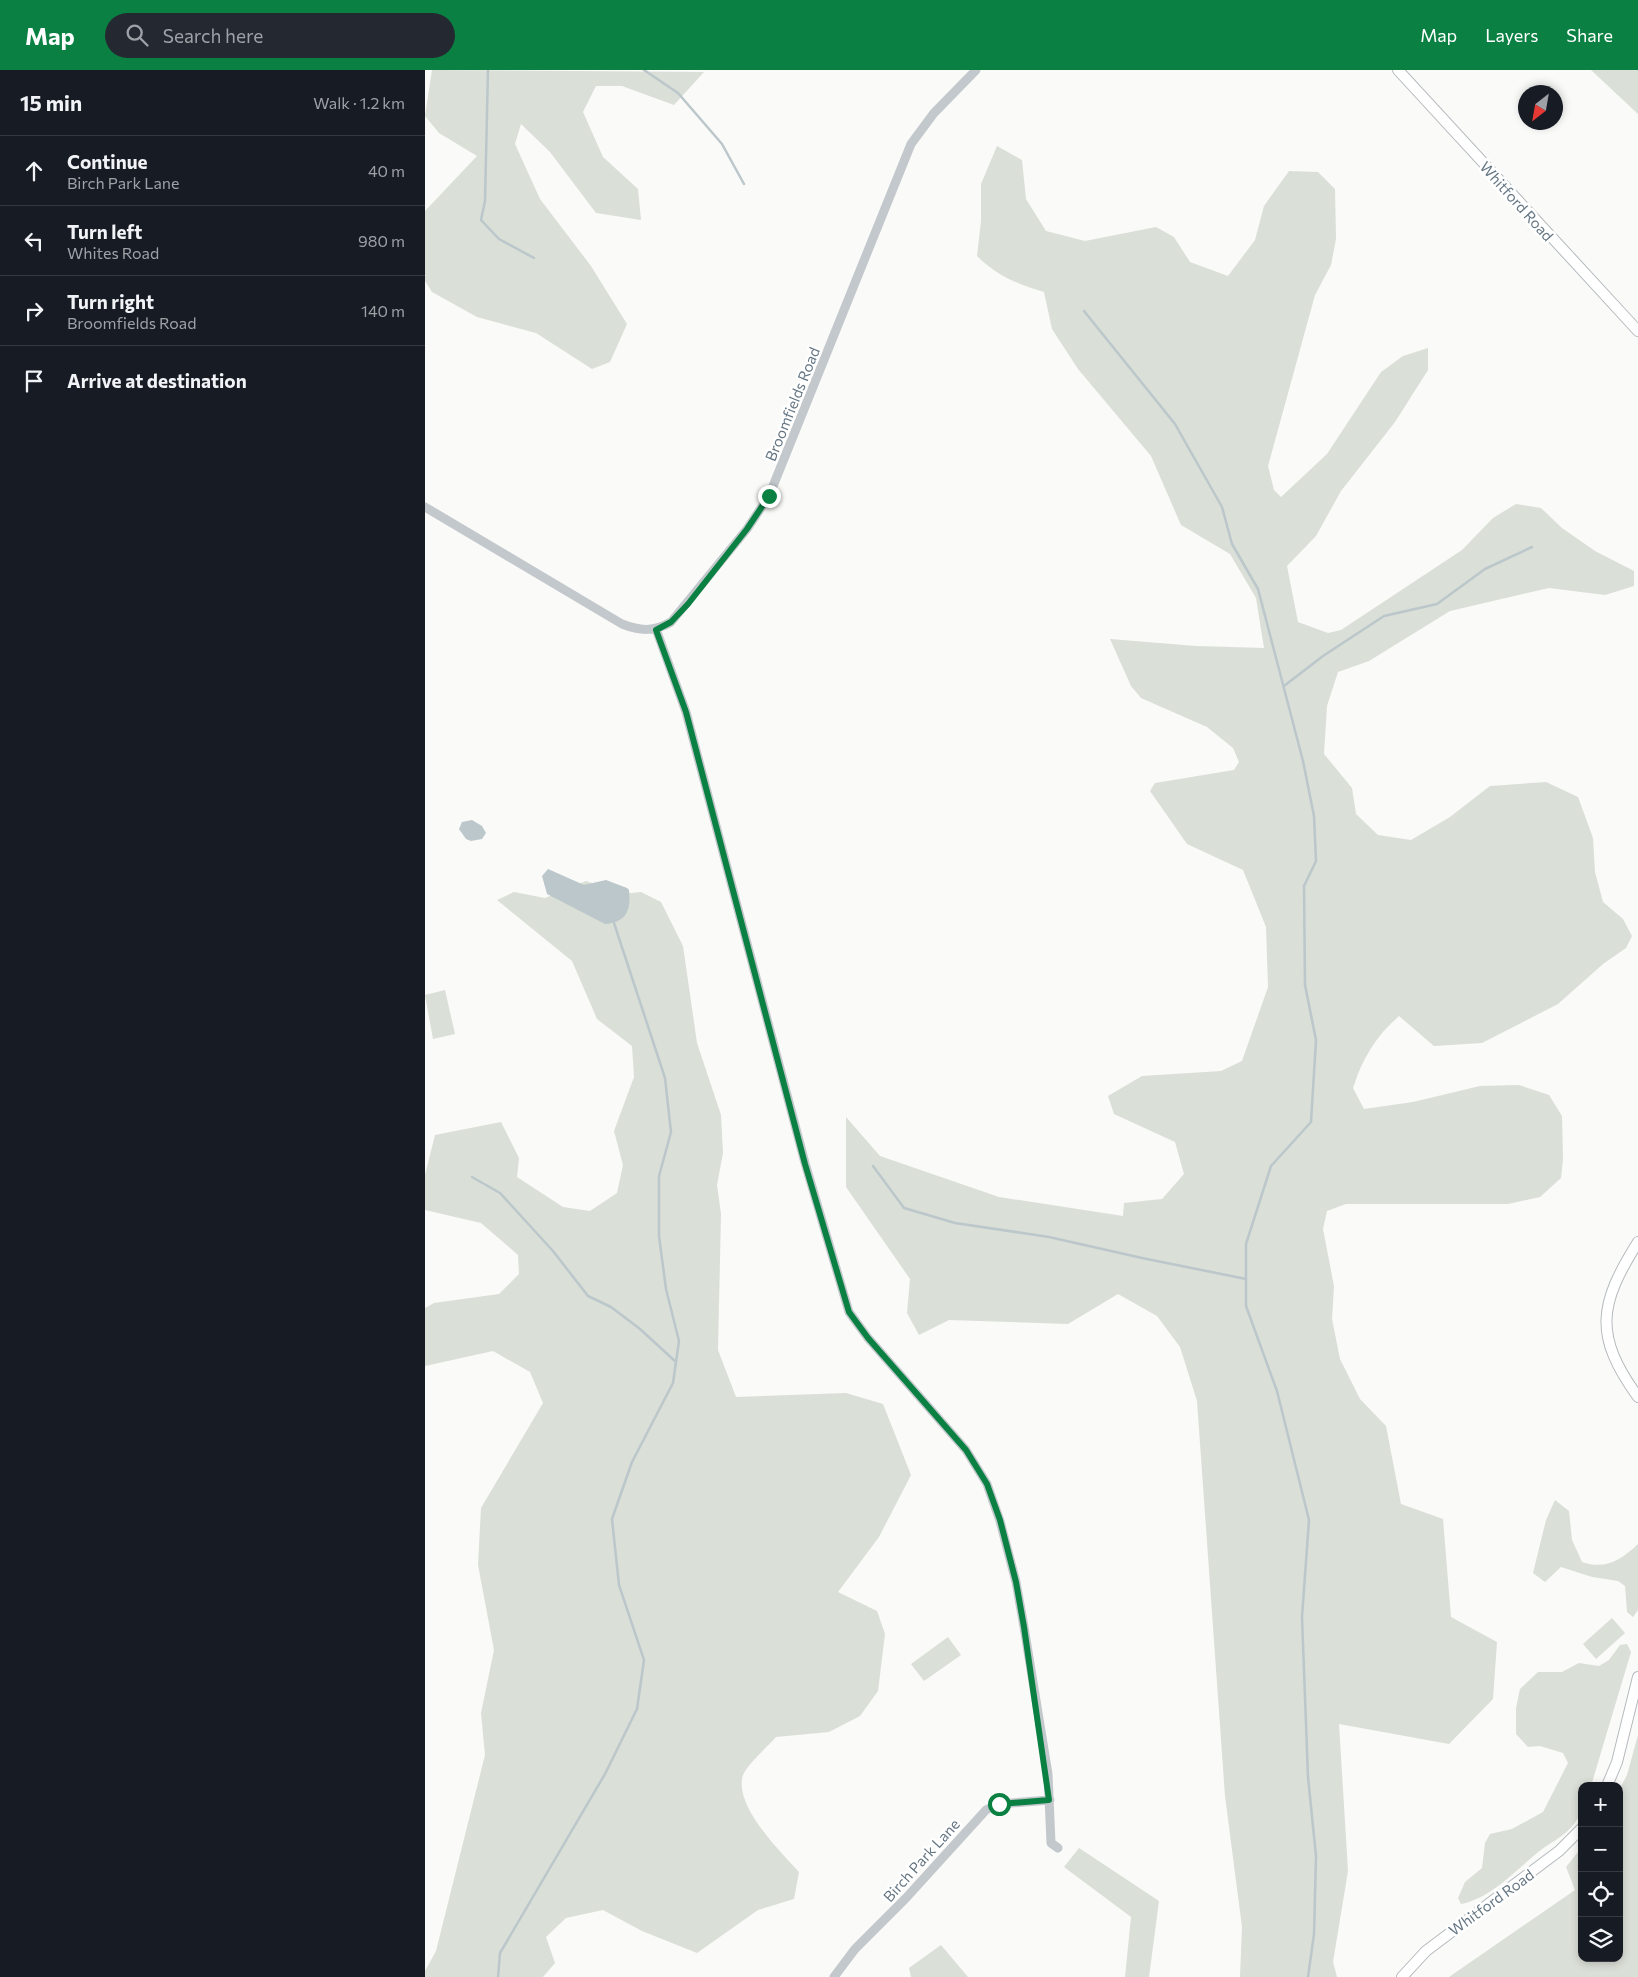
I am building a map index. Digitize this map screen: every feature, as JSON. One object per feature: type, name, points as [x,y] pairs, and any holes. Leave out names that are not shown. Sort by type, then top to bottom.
[{"type":"main road","name":"Whitford Road","points":[[1398,70],[1638,331]]},
{"type":"main road","points":[[1638,1242],[1613,1286],[1605,1318],[1606,1330],[1614,1358],[1638,1397]]},
{"type":"main road","points":[[1609,1782],[1617,1762],[1638,1677]]},
{"type":"main road","name":"Whitford Road","points":[[1402,1977],[1426,1951],[1559,1851],[1578,1832]]},
{"type":"street","name":"Broomfields Road","points":[[656,630],[677,616],[763,507],[784,462],[911,144],[934,113],[976,70]]},
{"type":"street","points":[[425,507],[622,624],[639,630],[656,630],[686,712],[805,1164],[849,1312],[859,1327],[970,1455],[987,1484],[1000,1520],[1016,1582],[1024,1627],[1049,1800],[1051,1843],[1057,1848]]},
{"type":"street","name":"Birch Park Lane","points":[[834,1977],[855,1949],[906,1898],[986,1810],[999,1804],[1049,1800]]},
{"type":"shaded area","points":[[432,70],[704,72],[674,105],[622,86],[596,86],[583,112],[603,157],[638,189],[641,220],[596,213],[550,152],[521,124],[515,144],[540,199],[591,266],[627,324],[610,362],[592,369],[536,333],[477,317],[432,292],[425,281],[425,211],[477,156],[439,133],[425,116]]},
{"type":"shaded area","points":[[1591,70],[1638,70],[1638,114]]},
{"type":"shaded area","points":[[997,146],[1022,160],[1026,199],[1046,231],[1085,241],[1156,227],[1174,237],[1190,262],[1228,276],[1255,240],[1264,206],[1289,171],[1318,172],[1335,189],[1336,239],[1331,265],[1315,295],[1268,466],[1274,490],[1281,497],[1327,454],[1381,372],[1403,356],[1428,348],[1428,370],[1395,422],[1341,491],[1316,536],[1287,566],[1298,622],[1328,633],[1341,630],[1462,550],[1493,518],[1516,504],[1541,508],[1562,528],[1595,551],[1634,571],[1634,586],[1605,595],[1549,588],[1450,611],[1369,661],[1338,672],[1327,706],[1324,754],[1352,788],[1356,814],[1378,835],[1411,840],[1450,817],[1490,786],[1546,782],[1578,797],[1593,838],[1595,872],[1603,902],[1623,919],[1632,936],[1626,948],[1603,964],[1558,1004],[1482,1043],[1434,1046],[1399,1016],[1383,1032],[1365,1058],[1353,1088],[1364,1109],[1413,1102],[1480,1086],[1519,1085],[1549,1095],[1562,1116],[1563,1159],[1561,1178],[1540,1197],[1508,1204],[1346,1204],[1327,1211],[1323,1229],[1334,1286],[1332,1319],[1340,1359],[1360,1399],[1386,1426],[1401,1504],[1443,1519],[1451,1617],[1497,1642],[1493,1699],[1449,1744],[1339,1724],[1348,1871],[1333,1962],[1337,1977],[1240,1977],[1242,1927],[1225,1796],[1197,1401],[1180,1347],[1157,1316],[1118,1294],[1068,1324],[949,1320],[919,1335],[907,1313],[910,1279],[846,1187],[846,1117],[880,1156],[999,1197],[1123,1216],[1124,1203],[1162,1199],[1184,1174],[1175,1142],[1114,1114],[1108,1096],[1142,1076],[1221,1071],[1242,1061],[1268,987],[1266,927],[1243,870],[1187,844],[1150,791],[1155,783],[1234,770],[1239,762],[1233,748],[1207,727],[1141,698],[1131,686],[1110,639],[1196,646],[1264,648],[1256,598],[1230,554],[1181,525],[1151,456],[1078,369],[1052,329],[1044,292],[1024,286],[1008,278],[977,256],[981,221],[981,184]]},
{"type":"shaded area","points":[[472,820],[482,826],[486,833],[482,839],[471,841],[466,839],[459,829],[462,822]]},
{"type":"shaded area","points":[[548,869],[584,885],[606,880],[627,888],[629,890],[629,903],[626,914],[618,921],[605,924],[547,894],[542,876]]},
{"type":"shaded area","points":[[586,881],[622,894],[641,892],[661,902],[683,946],[697,1043],[721,1115],[723,1153],[717,1185],[721,1214],[718,1350],[736,1397],[846,1393],[883,1404],[911,1475],[879,1537],[838,1592],[877,1611],[885,1634],[878,1691],[860,1716],[829,1732],[776,1737],[753,1761],[743,1775],[742,1787],[751,1813],[770,1840],[799,1872],[794,1899],[758,1910],[697,1953],[642,1931],[603,1910],[566,1918],[546,1937],[555,1963],[543,1977],[425,1977],[425,1971],[436,1951],[485,1755],[481,1713],[494,1650],[478,1565],[481,1508],[543,1403],[530,1372],[493,1351],[425,1366],[425,1308],[434,1303],[499,1294],[519,1274],[518,1255],[481,1223],[425,1210],[425,1175],[435,1135],[501,1122],[519,1158],[517,1177],[563,1207],[590,1211],[617,1193],[623,1165],[614,1131],[634,1077],[632,1046],[597,1019],[572,961],[497,900],[514,892],[545,898]]},
{"type":"shaded area","points":[[445,990],[455,1034],[433,1039],[425,995]]},
{"type":"shaded area","points":[[1555,1500],[1569,1511],[1572,1540],[1582,1562],[1598,1565],[1613,1562],[1638,1544],[1638,1610],[1633,1617],[1627,1612],[1625,1586],[1618,1581],[1592,1577],[1561,1567],[1545,1582],[1533,1573],[1546,1520]]},
{"type":"shaded area","points":[[1612,1618],[1625,1633],[1596,1659],[1583,1644]]},
{"type":"shaded area","points":[[948,1637],[961,1655],[924,1681],[911,1664]]},
{"type":"shaded area","points":[[1627,1644],[1631,1652],[1592,1782],[1578,1782],[1577,1820],[1567,1832],[1537,1853],[1502,1883],[1482,1896],[1461,1904],[1458,1898],[1465,1882],[1482,1868],[1485,1843],[1490,1834],[1512,1829],[1543,1812],[1568,1763],[1563,1753],[1540,1746],[1528,1747],[1516,1734],[1516,1708],[1520,1689],[1538,1672],[1562,1672],[1579,1663],[1599,1666],[1609,1660],[1620,1645]]},
{"type":"shaded area","points":[[1638,1735],[1638,1977],[1449,1977],[1575,1890],[1566,1867],[1578,1852],[1578,1962],[1623,1962],[1623,1782],[1627,1775]]},
{"type":"shaded area","points":[[1079,1848],[1159,1901],[1149,1977],[1125,1977],[1131,1917],[1064,1867]]},
{"type":"shaded area","points":[[941,1945],[968,1977],[911,1977],[909,1968]]},
{"type":"waterway","points":[[488,70],[485,201],[481,220],[499,239],[534,258]]},
{"type":"waterway","points":[[644,70],[678,93],[722,144],[744,184]]},
{"type":"waterway","points":[[1084,311],[1175,424],[1222,507],[1232,544],[1258,589],[1303,761],[1314,816],[1316,861],[1304,886],[1305,985],[1316,1040],[1311,1122],[1271,1166],[1246,1244],[1246,1306],[1277,1391],[1309,1520],[1302,1617],[1308,1777],[1316,1856],[1314,1934],[1308,1977]]},
{"type":"waterway","points":[[1284,686],[1323,656],[1384,616],[1437,604],[1485,569],[1532,547]]},
{"type":"waterway","points":[[498,1977],[500,1953],[605,1774],[637,1709],[644,1660],[619,1585],[612,1519],[632,1462],[673,1383],[679,1341],[666,1289],[659,1236],[659,1176],[671,1132],[665,1078],[614,923]]},
{"type":"waterway","points":[[873,1166],[904,1208],[955,1223],[1049,1237],[1246,1279]]},
{"type":"waterway","points":[[472,1177],[500,1193],[553,1251],[588,1296],[611,1307],[640,1329],[676,1362]]},
{"type":"route","points":[[769,496],[747,529],[688,604],[671,622],[656,630],[686,712],[805,1164],[849,1312],[868,1338],[941,1419],[974,1461],[987,1484],[1000,1520],[1016,1582],[1024,1627],[1047,1774],[1049,1800],[999,1804]]}]
